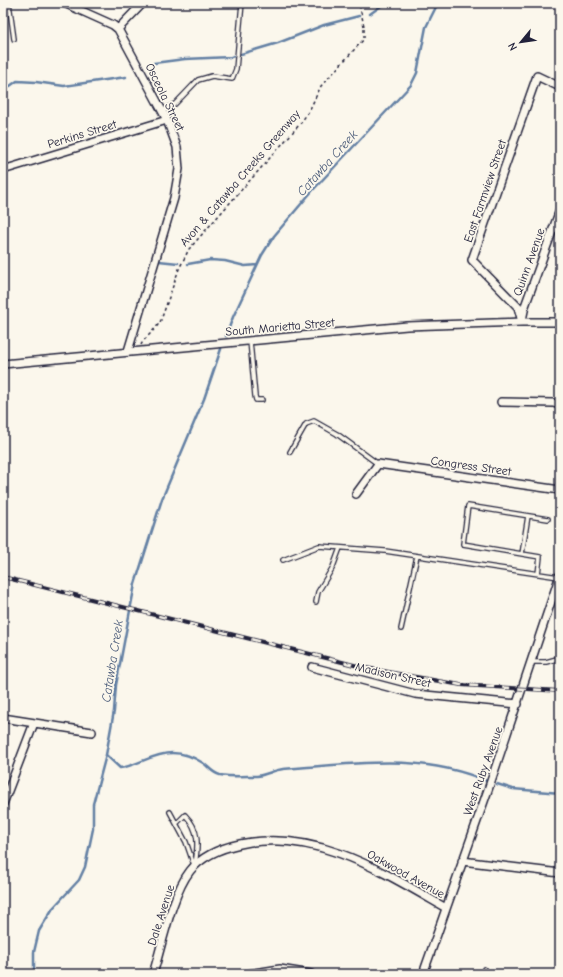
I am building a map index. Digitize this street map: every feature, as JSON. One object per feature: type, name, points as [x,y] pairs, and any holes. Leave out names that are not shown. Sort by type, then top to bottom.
[{"type":"street","points":[[64,3],[113,25],[118,29],[143,3]]},
{"type":"street","name":"Osceola Street","points":[[118,29],[167,120],[177,147],[179,168],[174,198],[128,351]]},
{"type":"street","name":"East Farmview Street","points":[[522,322],[518,307],[472,260],[537,76],[560,87]]},
{"type":"street","name":"Perkins Street","points":[[3,170],[167,120]]},
{"type":"street","name":"Quinn Avenue","points":[[522,322],[525,306],[560,210]]},
{"type":"street","name":"South Marietta Street","points":[[3,364],[128,351],[408,326],[560,322]]},
{"type":"street","points":[[501,402],[553,403],[560,405]]},
{"type":"street","points":[[356,494],[378,464]]},
{"type":"street","name":"Congress Street","points":[[378,464],[560,490]]},
{"type":"street","name":"West Ruby Avenue","points":[[423,974],[518,704],[558,586],[560,576]]},
{"type":"street","name":"Madison Street","points":[[312,667],[415,694],[518,704]]},
{"type":"street","points":[[3,718],[92,732]]},
{"type":"street","points":[[3,804],[34,723]]},
{"type":"street","name":"Oakwood Avenue","points":[[195,866],[211,854],[229,847],[250,842],[288,841],[327,849],[356,859],[380,870],[446,908]]},
{"type":"street","points":[[462,861],[560,873]]},
{"type":"street","name":"Dale Avenue","points":[[153,974],[180,888],[195,866]]},
{"type":"street","points":[[248,974],[280,970],[311,974]]},
{"type":"lane","points":[[10,3],[14,39]]},
{"type":"lane","points":[[162,111],[175,104],[198,80],[212,76],[232,79],[236,70],[239,48],[242,3]]},
{"type":"lane","points":[[250,340],[255,396],[256,400],[262,400]]},
{"type":"lane","points":[[290,452],[306,424],[314,421],[337,434],[378,464]]},
{"type":"lane","points":[[538,574],[540,556],[463,544],[468,506],[548,519]]},
{"type":"lane","points":[[522,554],[528,516]]},
{"type":"lane","points":[[283,560],[319,546],[385,551],[560,576]]},
{"type":"lane","points":[[316,602],[318,592],[333,567],[340,548]]},
{"type":"lane","points":[[401,629],[417,556]]},
{"type":"lane","points":[[532,662],[546,662],[560,658]]},
{"type":"lane","points":[[170,812],[177,823],[195,866]]},
{"type":"lane","points":[[177,823],[185,815],[194,827],[198,838],[195,866]]},
{"type":"lane","points":[[483,974],[484,969]]},
{"type":"path","name":"Avon & Catawba Creeks Greenway","points":[[141,350],[143,341],[152,334],[161,320],[179,269],[190,249],[300,124],[321,86],[364,39],[364,26],[359,3]]},
{"type":"waterway","points":[[370,14],[385,3]]},
{"type":"waterway","name":"Catawba Creek","points":[[226,336],[233,317],[262,255],[274,236],[313,190],[411,85],[417,73],[426,27],[438,3]]},
{"type":"waterway","points":[[154,63],[185,59],[231,57],[278,43],[324,25],[359,16]]},
{"type":"waterway","points":[[3,91],[17,81],[64,86],[126,77]]},
{"type":"waterway","points":[[188,264],[210,260],[225,261],[245,266],[257,265]]},
{"type":"waterway","points":[[159,261],[178,263]]},
{"type":"waterway","name":"Catawba Creek","points":[[34,974],[34,952],[39,931],[53,908],[79,880],[85,867],[93,829],[93,804],[106,755],[114,711],[116,685],[135,584],[162,499],[204,399],[221,349]]},
{"type":"waterway","points":[[106,755],[120,768],[133,765],[158,755],[172,753],[180,754],[199,761],[217,774],[224,776],[257,776],[283,769],[361,763],[413,763],[464,773],[489,782]]},
{"type":"waterway","points":[[497,784],[513,789],[560,793]]},
{"type":"railway","points":[[3,577],[366,668],[461,685],[560,691]]}]
